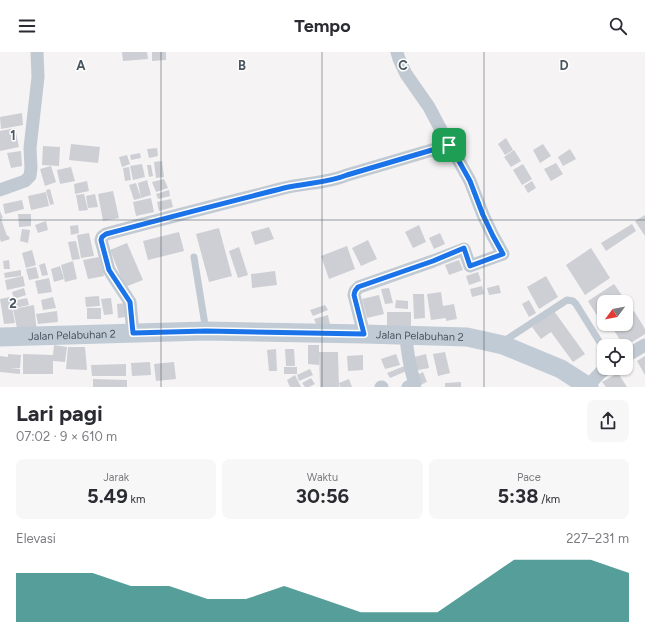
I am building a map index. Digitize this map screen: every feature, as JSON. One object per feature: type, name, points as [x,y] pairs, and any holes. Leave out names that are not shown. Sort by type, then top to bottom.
[{"type":"main road","name":"Jalan Pelabuhan 2","points":[[0,337],[206,331],[467,337],[499,344],[561,369],[588,387]]},
{"type":"street","points":[[0,190],[25,181],[30,176],[30,148],[38,77],[36,52]]},
{"type":"street","points":[[364,334],[354,295],[358,287],[433,261],[464,248],[470,266],[503,254],[486,222],[470,181],[428,107],[406,74],[397,52]]},
{"type":"street","points":[[133,333],[130,302],[109,270],[101,240],[106,234],[292,186],[339,178],[449,145]]},
{"type":"street","points":[[406,335],[407,352],[415,384],[408,387]]},
{"type":"street","points":[[633,352],[645,345]]},
{"type":"street","points":[[588,387],[598,375]]},
{"type":"lane","points":[[194,257],[206,331]]},
{"type":"lane","points":[[499,344],[567,300],[576,304],[598,339]]},
{"type":"building","points":[[122,52],[147,52],[148,59],[123,61]]},
{"type":"building","points":[[152,52],[166,52],[166,60],[152,61]]},
{"type":"building","points":[[22,113],[23,125],[1,129],[0,117]]},
{"type":"building","points":[[15,128],[19,147],[0,151],[0,131]]},
{"type":"building","points":[[506,138],[513,150],[505,155],[498,144]]},
{"type":"building","points":[[71,144],[100,147],[98,163],[69,160]]},
{"type":"building","points":[[543,144],[551,156],[540,163],[533,150]]},
{"type":"building","points":[[43,146],[60,147],[59,166],[42,165]]},
{"type":"building","points":[[157,148],[158,156],[149,158],[147,149]]},
{"type":"building","points":[[570,149],[576,159],[563,166],[558,157]]},
{"type":"building","points":[[514,150],[521,161],[511,167],[504,157]]},
{"type":"building","points":[[21,151],[22,166],[11,168],[7,153]]},
{"type":"building","points":[[140,153],[141,158],[131,160],[130,155]]},
{"type":"building","points":[[127,155],[130,164],[122,167],[119,157]]},
{"type":"building","points":[[162,161],[164,177],[156,178],[154,162]]},
{"type":"building","points":[[556,163],[563,174],[551,181],[544,169]]},
{"type":"building","points":[[142,164],[145,177],[133,180],[130,166]]},
{"type":"building","points":[[523,164],[532,179],[522,185],[513,170]]},
{"type":"building","points":[[147,165],[151,165],[153,176],[149,177]]},
{"type":"building","points":[[51,166],[56,182],[45,186],[40,169]]},
{"type":"building","points":[[71,167],[75,181],[60,184],[57,170]]},
{"type":"building","points":[[129,167],[131,180],[125,181],[123,168]]},
{"type":"building","points":[[164,179],[168,188],[156,192],[152,182]]},
{"type":"building","points":[[147,180],[151,195],[141,198],[138,183]]},
{"type":"building","points":[[87,181],[89,191],[75,194],[74,184]]},
{"type":"building","points":[[532,181],[536,188],[528,193],[524,186]]},
{"type":"building","points":[[136,183],[141,198],[134,200],[129,185]]},
{"type":"building","points":[[50,189],[54,204],[50,205],[46,190]]},
{"type":"building","points":[[169,190],[170,196],[158,199],[156,194]]},
{"type":"building","points":[[113,191],[119,218],[103,221],[98,194]]},
{"type":"building","points":[[46,192],[49,206],[31,210],[28,196]]},
{"type":"building","points":[[84,194],[88,210],[79,211],[76,195]]},
{"type":"building","points":[[95,194],[98,207],[88,208],[86,196]]},
{"type":"building","points":[[151,198],[154,212],[136,216],[133,202]]},
{"type":"building","points":[[171,199],[173,207],[159,211],[157,202]]},
{"type":"building","points":[[22,200],[24,209],[5,214],[3,204]]},
{"type":"building","points":[[0,211],[7,236],[8,235],[10,239],[1,242],[0,239]]},
{"type":"building","points":[[18,214],[31,214],[31,226],[19,227]]},
{"type":"building","points":[[645,215],[645,236],[635,221]]},
{"type":"building","points":[[46,221],[48,230],[38,233],[35,225]]},
{"type":"building","points":[[632,224],[636,231],[606,251],[601,243]]},
{"type":"building","points":[[78,225],[79,233],[71,235],[70,226]]},
{"type":"building","points":[[419,225],[426,242],[413,248],[405,232]]},
{"type":"building","points":[[269,227],[274,239],[255,245],[251,232]]},
{"type":"building","points":[[219,228],[232,276],[209,282],[196,234]]},
{"type":"building","points":[[22,229],[30,230],[28,243],[20,241]]},
{"type":"building","points":[[179,232],[184,251],[148,260],[143,241]]},
{"type":"building","points":[[89,233],[94,256],[81,258],[77,235]]},
{"type":"building","points":[[440,233],[445,244],[434,249],[429,238]]},
{"type":"building","points":[[368,240],[377,259],[361,266],[352,248]]},
{"type":"building","points":[[76,241],[80,259],[72,260],[68,242]]},
{"type":"building","points":[[127,243],[143,280],[125,287],[110,250]]},
{"type":"building","points":[[347,246],[355,269],[329,279],[321,256]]},
{"type":"building","points":[[239,247],[248,275],[238,278],[229,251]]},
{"type":"building","points":[[591,248],[610,278],[585,295],[566,265]]},
{"type":"building","points":[[32,250],[36,265],[26,268],[22,253]]},
{"type":"building","points":[[99,257],[104,276],[88,279],[83,260]]},
{"type":"building","points":[[9,260],[10,269],[4,269],[3,261]]},
{"type":"building","points":[[459,260],[463,270],[449,275],[445,265]]},
{"type":"building","points":[[73,261],[77,279],[65,282],[61,265]]},
{"type":"building","points":[[45,263],[48,275],[42,276],[39,265]]},
{"type":"building","points":[[60,266],[64,279],[54,282],[51,269]]},
{"type":"building","points":[[36,267],[39,278],[29,280],[26,269]]},
{"type":"building","points":[[21,270],[21,276],[5,278],[4,273]]},
{"type":"building","points":[[275,271],[277,285],[252,288],[251,274]]},
{"type":"building","points":[[478,272],[481,281],[469,285],[466,276]]},
{"type":"building","points":[[23,276],[25,286],[7,290],[5,280]]},
{"type":"building","points":[[546,276],[558,297],[539,309],[527,287]]},
{"type":"building","points":[[49,278],[52,292],[38,294],[35,281]]},
{"type":"building","points":[[614,284],[622,295],[597,295]]},
{"type":"building","points":[[499,285],[501,293],[489,295],[487,288]]},
{"type":"building","points":[[482,286],[484,294],[472,297],[470,289]]},
{"type":"building","points":[[24,288],[26,295],[14,299],[12,292]]},
{"type":"building","points":[[389,288],[393,303],[385,304],[381,289]]},
{"type":"building","points":[[441,292],[443,306],[454,304],[457,319],[446,321],[446,318],[431,320],[427,294]]},
{"type":"building","points":[[413,294],[424,294],[425,318],[414,319]]},
{"type":"building","points":[[379,295],[384,314],[367,318],[362,299]]},
{"type":"building","points":[[597,295],[597,316],[588,301]]},
{"type":"building","points":[[99,296],[100,306],[86,307],[85,297]]},
{"type":"building","points":[[10,297],[15,323],[4,324],[0,299]]},
{"type":"building","points":[[53,297],[56,308],[43,310],[41,300]]},
{"type":"building","points":[[27,298],[29,305],[15,308],[13,301]]},
{"type":"building","points":[[111,298],[113,314],[104,315],[101,299]]},
{"type":"building","points":[[396,300],[408,301],[408,309],[395,308]]},
{"type":"building","points":[[529,300],[536,313],[529,317],[522,304]]},
{"type":"building","points":[[125,303],[126,317],[118,318],[117,304]]},
{"type":"building","points":[[34,305],[37,333],[18,333],[13,309]]},
{"type":"building","points":[[325,305],[328,310],[313,316],[310,310]]},
{"type":"building","points":[[87,308],[101,308],[101,319],[87,319]]},
{"type":"building","points":[[57,311],[58,322],[38,324],[36,314]]},
{"type":"building","points":[[554,311],[585,354],[573,362],[551,332],[541,339],[532,327]]},
{"type":"building","points":[[634,311],[645,329],[645,334],[633,342],[633,339],[619,339],[614,331],[633,331]]},
{"type":"building","points":[[387,312],[411,312],[411,326],[387,326]]},
{"type":"building","points":[[328,315],[330,325],[318,329],[314,319]]},
{"type":"building","points":[[54,345],[67,347],[65,362],[53,361],[53,374],[23,374],[23,354],[53,355]]},
{"type":"building","points":[[308,345],[319,345],[319,365],[308,364]]},
{"type":"building","points":[[68,347],[85,347],[87,370],[66,369]]},
{"type":"building","points":[[276,349],[277,371],[269,371],[267,350]]},
{"type":"building","points":[[285,349],[294,349],[295,366],[286,366]]},
{"type":"building","points":[[319,352],[338,352],[339,387],[320,387]]},
{"type":"building","points":[[445,352],[450,373],[438,376],[433,354]]},
{"type":"building","points":[[8,354],[21,355],[20,368],[10,368],[20,369],[20,374],[0,372],[0,356],[8,357]]},
{"type":"building","points":[[396,354],[400,365],[385,369],[381,359]]},
{"type":"building","points":[[426,354],[429,368],[413,371],[410,358]]},
{"type":"building","points":[[363,355],[363,370],[348,371],[347,356]]},
{"type":"building","points":[[645,356],[645,375],[637,361]]},
{"type":"building","points":[[150,362],[151,375],[132,376],[131,363]]},
{"type":"building","points":[[174,362],[176,379],[156,381],[154,364]]},
{"type":"building","points":[[126,364],[126,376],[92,376],[91,365]]},
{"type":"building","points":[[407,365],[409,370],[390,378],[387,373]]},
{"type":"building","points":[[284,367],[297,367],[297,374],[284,374]]},
{"type":"building","points":[[310,369],[313,375],[299,381],[297,375]]},
{"type":"building","points":[[423,372],[427,382],[420,385],[415,376]]},
{"type":"building","points":[[295,375],[301,387],[290,387],[287,380]]},
{"type":"building","points":[[614,375],[619,375],[627,387],[606,387],[602,382]]},
{"type":"building","points":[[311,378],[315,384],[305,387],[302,383]]},
{"type":"building","points":[[93,379],[127,380],[127,387],[93,387]]},
{"type":"building","points":[[349,379],[352,387],[340,387],[339,383]]},
{"type":"building","points":[[461,382],[461,387],[445,387],[445,383]]},
{"type":"route","points":[[449,145],[470,181],[483,215],[503,254],[470,266],[464,248],[433,261],[358,287],[354,295],[364,334],[206,331],[133,333],[130,302],[109,270],[101,240],[106,234],[292,186],[339,178],[449,145]]}]
